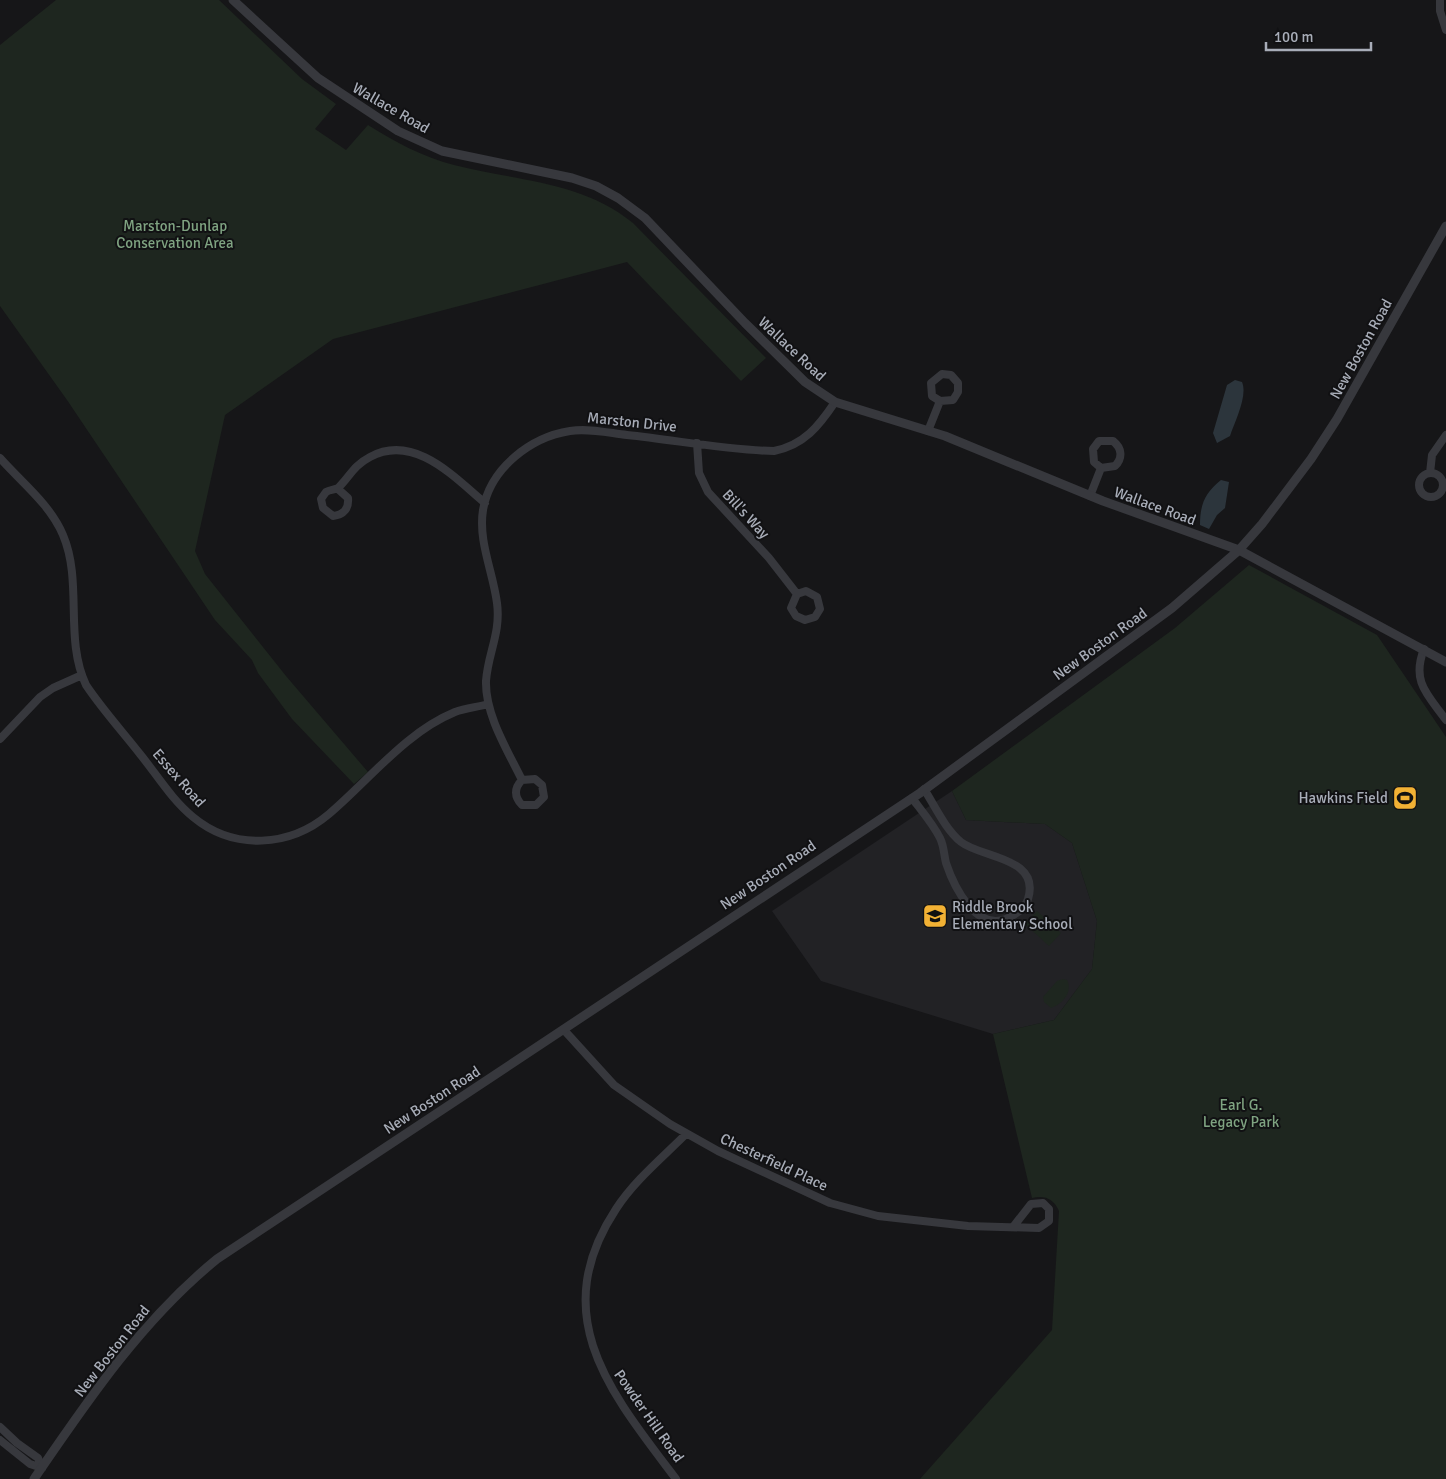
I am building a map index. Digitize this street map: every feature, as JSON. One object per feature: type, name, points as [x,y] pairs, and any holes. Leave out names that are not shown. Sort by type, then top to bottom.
[{"type":"street","name":"Wallace Road","points":[[233,0],[318,78],[356,105],[405,135],[442,151],[467,158],[572,178],[596,186],[618,198],[645,218],[745,323],[805,382],[835,402],[928,431],[1090,496],[1239,550],[1446,662]]},
{"type":"street","points":[[1440,0],[1440,11],[1446,30]]},
{"type":"street","name":"New Boston Road","points":[[34,1479],[124,1353],[161,1309],[192,1279],[217,1259],[564,1030],[843,841],[912,798],[1172,608],[1239,550],[1281,500],[1331,430],[1446,226]]},
{"type":"street","points":[[928,431],[940,401]]},
{"type":"street","name":"Marston Drive","points":[[522,780],[488,704],[486,681],[498,630],[498,616],[482,529],[485,503],[496,478],[512,459],[535,442],[559,433],[587,431],[763,451],[787,448],[808,437],[835,402]]},
{"type":"street","points":[[1430,473],[1432,456],[1446,435]]},
{"type":"street","name":"Bill's Way","points":[[697,443],[699,472],[708,492],[769,558],[797,594]]},
{"type":"street","points":[[338,489],[354,468],[371,456],[382,452],[405,451],[425,457],[439,465],[485,503]]},
{"type":"street","name":"Essex Road","points":[[0,458],[46,507],[64,535],[71,568],[77,647],[82,675],[92,694],[180,805],[206,827],[221,834],[252,841],[284,839],[308,829],[328,814],[421,732],[457,712],[488,704]]},
{"type":"street","points":[[1090,496],[1101,468]]},
{"type":"street","points":[[1424,649],[1419,662],[1419,680],[1446,720]]},
{"type":"street","points":[[0,739],[40,697],[53,688],[82,675]]},
{"type":"street","points":[[912,798],[941,839],[949,872],[959,892],[971,907],[984,918],[994,922],[1009,918],[1022,909],[1029,896],[1027,879],[1023,872],[1001,857],[961,842],[950,830],[924,789]]},
{"type":"street","name":"Chesterfield Place","points":[[564,1030],[614,1085],[686,1134],[830,1203],[878,1216],[916,1222],[968,1226],[1012,1227],[1043,1226],[1050,1217],[1049,1209],[1043,1203],[1031,1204],[1012,1227]]},
{"type":"street","name":"Powder Hill Road","points":[[676,1479],[622,1408],[603,1375],[591,1341],[586,1300],[595,1252],[604,1229],[616,1208],[686,1134]]},
{"type":"street","points":[[0,1427],[17,1443],[38,1458],[42,1468]]},
{"type":"street","points":[[0,1440],[30,1464],[42,1468]]},
{"type":"shaded area","points":[[1235,380],[1242,382],[1243,394],[1240,409],[1230,436],[1217,443],[1213,433],[1227,385]]},
{"type":"shaded area","points":[[1221,480],[1229,482],[1225,508],[1217,515],[1209,529],[1200,525],[1202,505],[1207,494]]},
{"type":"shaded area","name":"Riddle Brook Elementary School","points":[[952,791],[966,820],[1045,824],[1072,843],[1097,921],[1092,969],[1054,1020],[993,1034],[821,981],[772,911]]},
{"type":"green space","name":"Marston-Dunlap Conservation Area","points":[[56,0],[219,0],[302,79],[336,104],[315,129],[346,150],[368,125],[409,148],[443,162],[548,184],[592,198],[613,209],[633,223],[766,358],[741,381],[627,262],[333,339],[225,415],[195,551],[205,574],[286,676],[368,772],[354,784],[292,719],[258,673],[252,660],[215,620],[67,400],[0,306],[0,45]]},
{"type":"green space","name":"Earl G. Legacy Park","points":[[1249,565],[1377,635],[1446,737],[1446,1479],[920,1479],[1052,1330],[1059,1211],[1054,1203],[1048,1199],[1041,1197],[1032,1198],[993,1034],[1054,1020],[1092,969],[1097,921],[1072,843],[1045,824],[966,820],[952,791],[1175,628]]},
{"type":"green space","points":[[1037,911],[1061,933],[1049,946],[1025,924]]},
{"type":"green space","points":[[1067,980],[1069,984],[1068,993],[1063,1001],[1051,1008],[1044,1002],[1043,997],[1057,981]]},
{"type":"place","name":"Hawkins Field","points":[[1405,798]]},
{"type":"place","name":"Riddle Brook Elementary School","points":[[935,916]]}]
